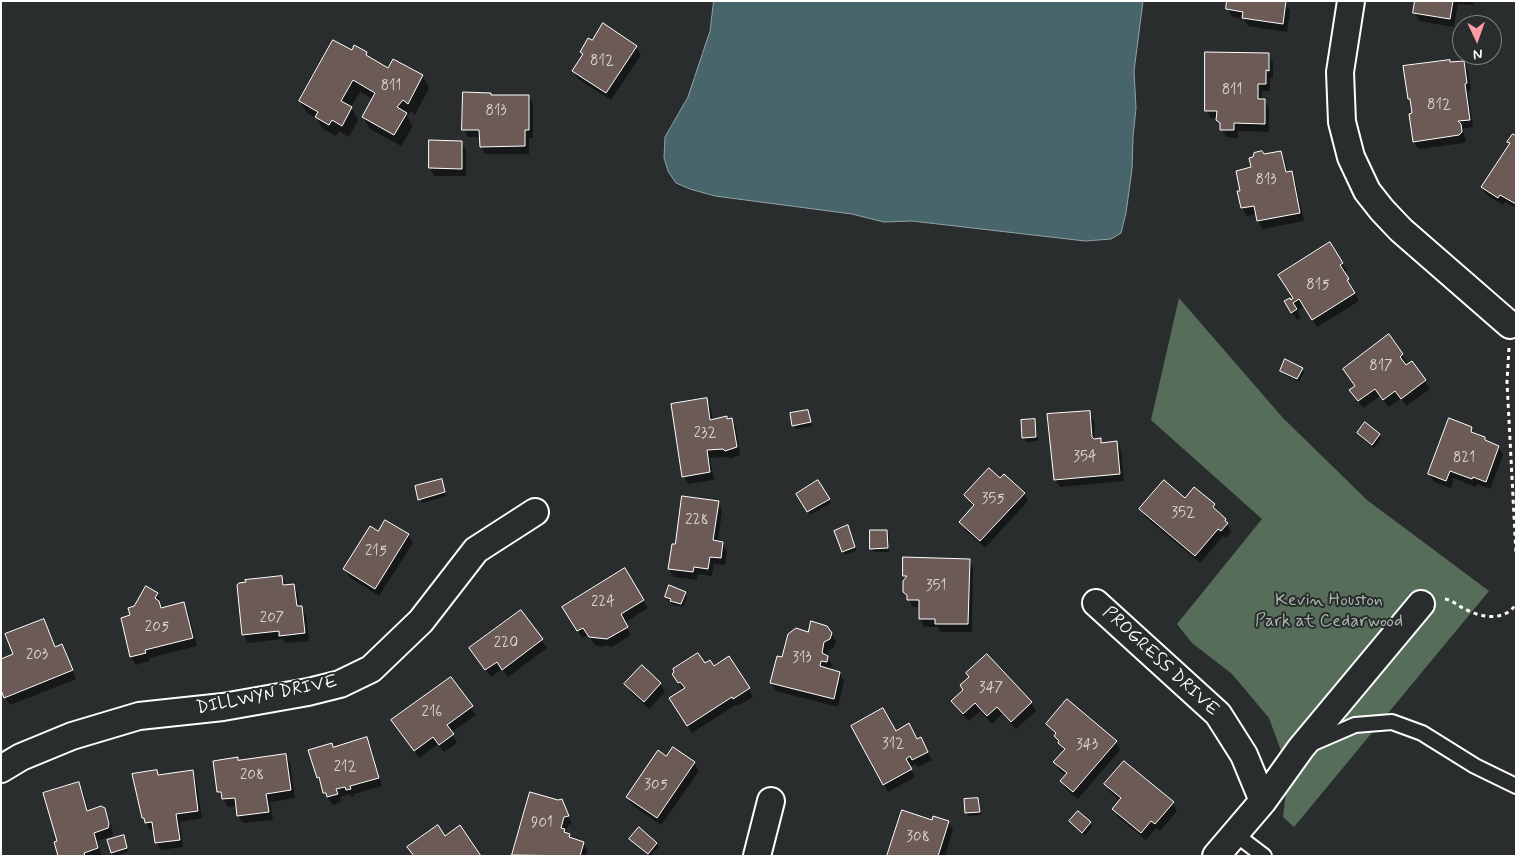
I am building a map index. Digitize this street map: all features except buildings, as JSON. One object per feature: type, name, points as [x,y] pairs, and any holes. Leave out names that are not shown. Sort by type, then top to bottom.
[{"type":"street","points":[[1351,1],[1340,72],[1342,122],[1351,157],[1367,190],[1382,210],[1401,230],[1510,325]]},
{"type":"street","name":"DILLWYN DRIVE","points":[[1,769],[21,757],[72,736],[139,716],[223,707],[308,692],[340,684],[371,669],[421,621],[476,550],[535,512]]},
{"type":"street","name":"PROGRESS DRIVE","points":[[1096,603],[1218,714],[1244,755],[1263,801]]},
{"type":"street","points":[[1216,856],[1263,801],[1301,748],[1421,604]]},
{"type":"street","points":[[757,856],[771,801]]},
{"type":"lane","points":[[1301,748],[1355,725],[1392,722],[1422,733],[1475,766],[1516,786]]},
{"type":"lane","points":[[1235,834],[1264,856]]},
{"type":"path","points":[[1510,325],[1507,382],[1516,554]]},
{"type":"path","points":[[1421,604],[1434,598],[1449,600],[1463,609],[1480,615],[1500,617],[1513,609],[1516,604]]},
{"type":"green space","name":"Kevin Houston Park at Cedarwood","points":[[1179,298],[1283,418],[1367,500],[1489,591],[1294,827],[1283,817],[1287,783],[1284,759],[1269,718],[1232,674],[1192,643],[1177,624],[1262,519],[1151,420]]},
{"type":"water","points":[[714,1],[1143,1],[1134,71],[1136,108],[1132,169],[1126,213],[1121,233],[1111,239],[1085,241],[912,221],[884,222],[852,214],[715,196],[676,183],[668,171],[664,158],[665,137],[688,97],[710,31]]}]
